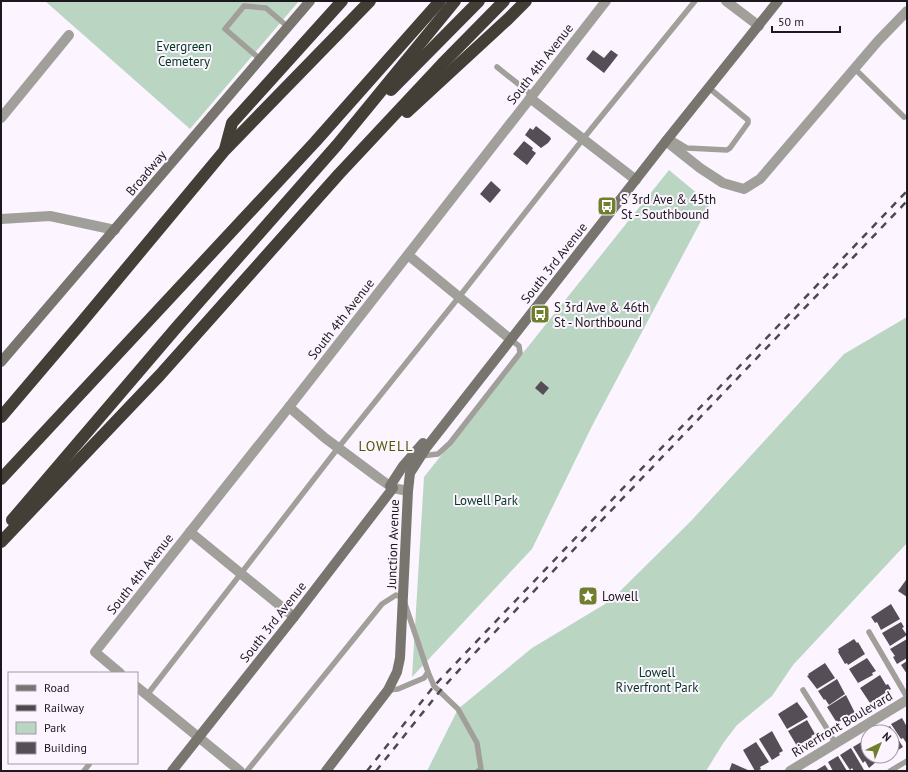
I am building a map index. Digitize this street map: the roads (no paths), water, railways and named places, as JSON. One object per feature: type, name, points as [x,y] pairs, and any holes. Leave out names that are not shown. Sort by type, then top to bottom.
[{"type":"highway","points":[[224,150],[232,122],[342,1]]},
{"type":"highway","points":[[1,417],[224,150],[370,1]]},
{"type":"highway","points":[[1,480],[316,142],[440,1]]},
{"type":"highway","points":[[1,533],[176,328],[337,145],[455,1]]},
{"type":"highway","points":[[337,145],[479,1]]},
{"type":"highway","points":[[1,542],[160,375],[340,174],[442,64],[504,1]]},
{"type":"highway","points":[[340,174],[526,1]]},
{"type":"street","name":"South 4th Avenue","points":[[119,672],[95,652],[289,407],[606,1]]},
{"type":"street","points":[[726,1],[759,26]]},
{"type":"street","name":"South 3rd Avenue","points":[[408,491],[410,473],[454,412],[510,339],[778,1]]},
{"type":"street","name":"Broadway","points":[[1,362],[288,27],[307,2]]},
{"type":"street","points":[[668,139],[700,168],[723,183],[744,189],[760,179],[878,41],[907,12]]},
{"type":"street","points":[[1,118],[69,35]]},
{"type":"street","points":[[531,97],[636,180]]},
{"type":"street","points":[[1,219],[50,216],[115,230]]},
{"type":"street","points":[[408,254],[510,339]]},
{"type":"street","points":[[289,407],[338,448],[391,487],[408,491]]},
{"type":"street","name":"South 3rd Avenue","points":[[172,771],[294,617],[391,487],[404,466],[421,445],[454,412]]},
{"type":"street","name":"Junction Avenue","points":[[326,771],[388,690],[397,672],[400,658],[408,491]]},
{"type":"street","points":[[190,532],[294,617]]},
{"type":"street","points":[[138,688],[240,771]]},
{"type":"street","name":"Riverfront Boulevard","points":[[790,771],[907,700]]},
{"type":"lane","points":[[147,695],[338,448],[460,297],[583,139],[695,1]]},
{"type":"lane","points":[[260,59],[225,29],[244,6],[266,8],[288,27]]},
{"type":"lane","points":[[497,67],[531,97]]},
{"type":"lane","points":[[855,69],[904,117]]},
{"type":"lane","points":[[668,139],[687,148],[722,150],[730,148],[748,123],[748,120],[709,88]]},
{"type":"lane","points":[[421,456],[438,454],[450,443],[520,353],[519,346],[510,339]]},
{"type":"lane","points":[[247,771],[382,604],[396,595],[403,598],[434,686],[458,709],[477,744],[480,770]]},
{"type":"lane","points":[[869,632],[907,696]]},
{"type":"lane","points":[[388,690],[398,690],[424,678],[428,672]]},
{"type":"lane","points":[[803,690],[835,744]]},
{"type":"lane","points":[[890,771],[907,760]]},
{"type":"railway","points":[[367,771],[434,686],[907,191]]},
{"type":"railway","points":[[376,771],[440,691],[471,657],[907,201]]},
{"type":"place","name":"S 3rd Ave & 45th St - Southbound","points":[[607,206]]},
{"type":"place","name":"S 3rd Ave & 46th St - Northbound","points":[[540,314]]},
{"type":"place","name":"Lowell","points":[[588,596]]},
{"type":"district","name":"LOWELL","points":[[386,446]]},
{"type":"park label","name":"Evergreen Cemetery","points":[[184,54]]},
{"type":"park label","name":"Lowell Park","points":[[486,500]]},
{"type":"park label","name":"Lowell Riverfront Park","points":[[657,680]]}]
